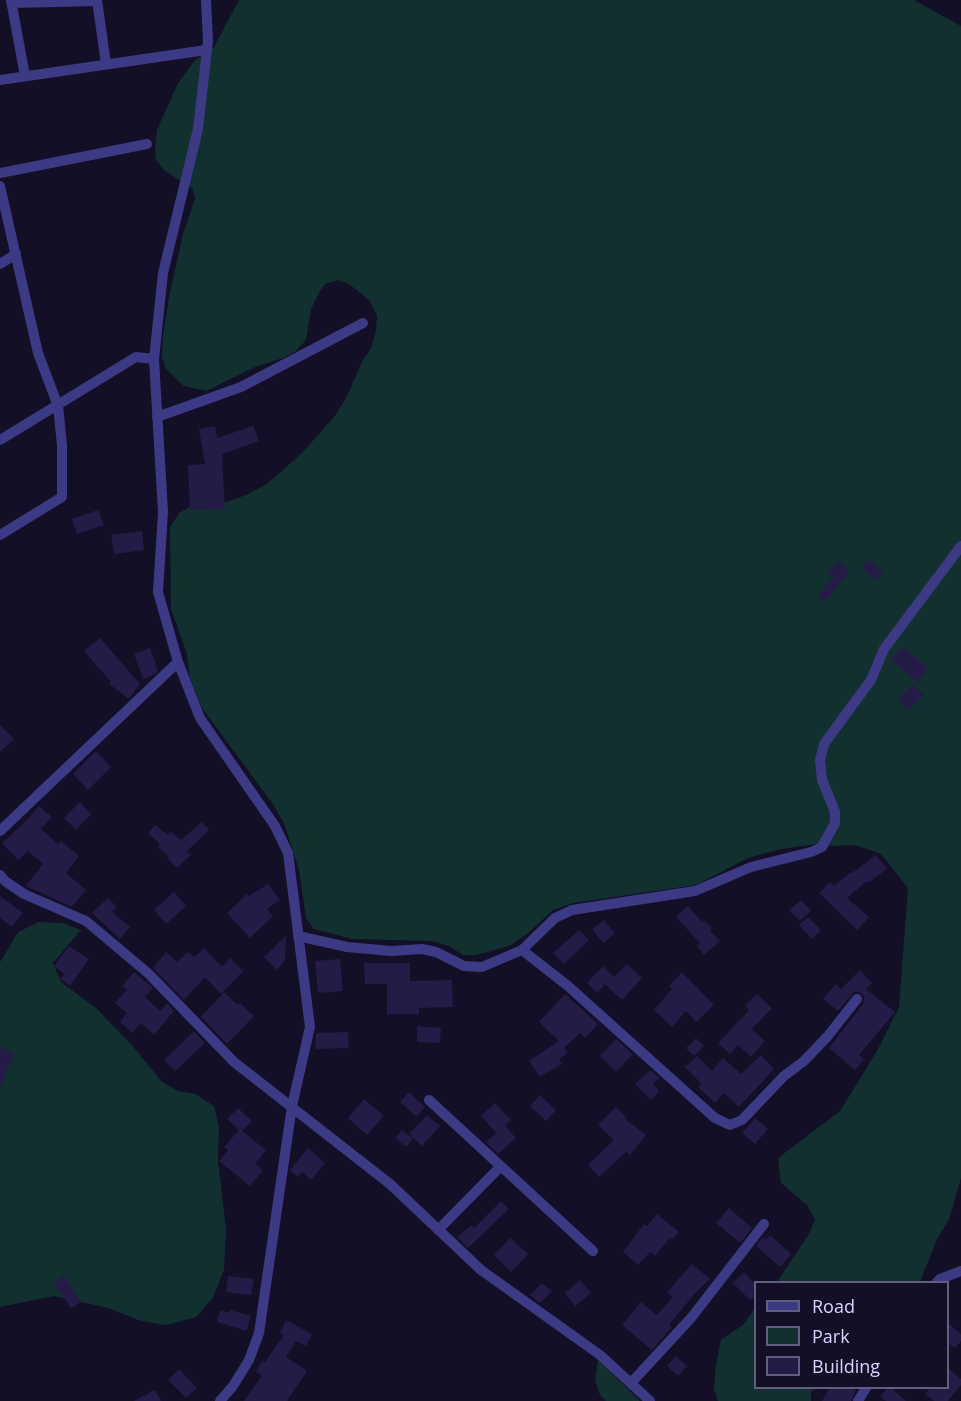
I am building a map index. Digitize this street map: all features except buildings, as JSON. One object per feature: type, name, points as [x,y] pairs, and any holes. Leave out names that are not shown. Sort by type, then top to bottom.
[{"type":"street","points":[[25,76],[11,1],[97,0],[106,64]]},
{"type":"street","points":[[206,0],[207,50],[198,129],[163,273],[154,359],[163,512],[158,592],[178,662],[200,718],[275,826],[288,853],[310,1027],[292,1106],[259,1333],[249,1360],[221,1401]]},
{"type":"street","points":[[0,80],[207,50]]},
{"type":"street","points":[[0,173],[147,144]]},
{"type":"street","points":[[0,186],[38,353],[58,406],[62,445],[62,497],[0,535]]},
{"type":"street","points":[[0,264],[16,254]]},
{"type":"street","points":[[157,417],[241,387],[363,323]]},
{"type":"street","points":[[0,440],[136,357],[154,359]]},
{"type":"street","points":[[298,936],[347,947],[391,951],[422,949],[436,952],[464,966],[482,967],[522,950],[555,918],[572,910],[695,891],[751,867],[811,852],[822,847],[835,823],[836,812],[822,780],[820,760],[824,744],[871,680],[884,650],[961,546]]},
{"type":"street","points":[[0,831],[178,662]]},
{"type":"street","points":[[0,874],[5,881],[24,894],[86,921],[149,975],[234,1062],[390,1184],[481,1270],[600,1355],[650,1401]]},
{"type":"street","points":[[522,950],[568,986],[715,1118],[730,1125],[742,1120],[784,1076],[804,1061],[857,999]]},
{"type":"street","points":[[429,1100],[593,1251]]},
{"type":"street","points":[[438,1230],[501,1166]]},
{"type":"street","points":[[631,1383],[691,1318],[764,1224]]},
{"type":"street","points":[[939,1281],[961,1271]]},
{"type":"green space","points":[[239,0],[914,0],[961,26],[961,1178],[949,1220],[937,1239],[920,1281],[778,1281],[809,1234],[815,1219],[807,1205],[781,1183],[778,1158],[840,1111],[877,1051],[899,1007],[908,888],[881,854],[855,845],[816,844],[781,849],[748,858],[696,885],[573,903],[553,910],[527,934],[509,946],[476,955],[463,955],[449,946],[431,941],[352,939],[314,929],[306,918],[299,870],[284,823],[272,803],[202,708],[190,678],[187,654],[171,609],[170,527],[179,513],[193,505],[207,506],[226,502],[267,484],[302,453],[334,417],[345,400],[371,348],[377,316],[369,300],[349,284],[338,280],[325,284],[319,293],[311,309],[306,340],[296,351],[283,358],[255,367],[206,391],[184,386],[166,369],[162,358],[169,297],[183,234],[195,199],[193,189],[165,171],[156,160],[157,130],[178,83],[195,60],[214,47]]},
{"type":"green space","points":[[39,922],[63,923],[81,930],[53,963],[61,982],[96,1008],[131,1044],[162,1082],[178,1091],[195,1094],[214,1106],[219,1127],[218,1160],[226,1230],[224,1270],[213,1298],[196,1317],[166,1325],[141,1321],[108,1308],[54,1296],[0,1307],[0,962],[18,932]]},
{"type":"green space","points":[[754,1309],[754,1389],[813,1389],[811,1401],[718,1401],[714,1389],[721,1340],[744,1324]]},
{"type":"green space","points":[[598,1360],[640,1401],[606,1401],[600,1395],[595,1380]]}]
